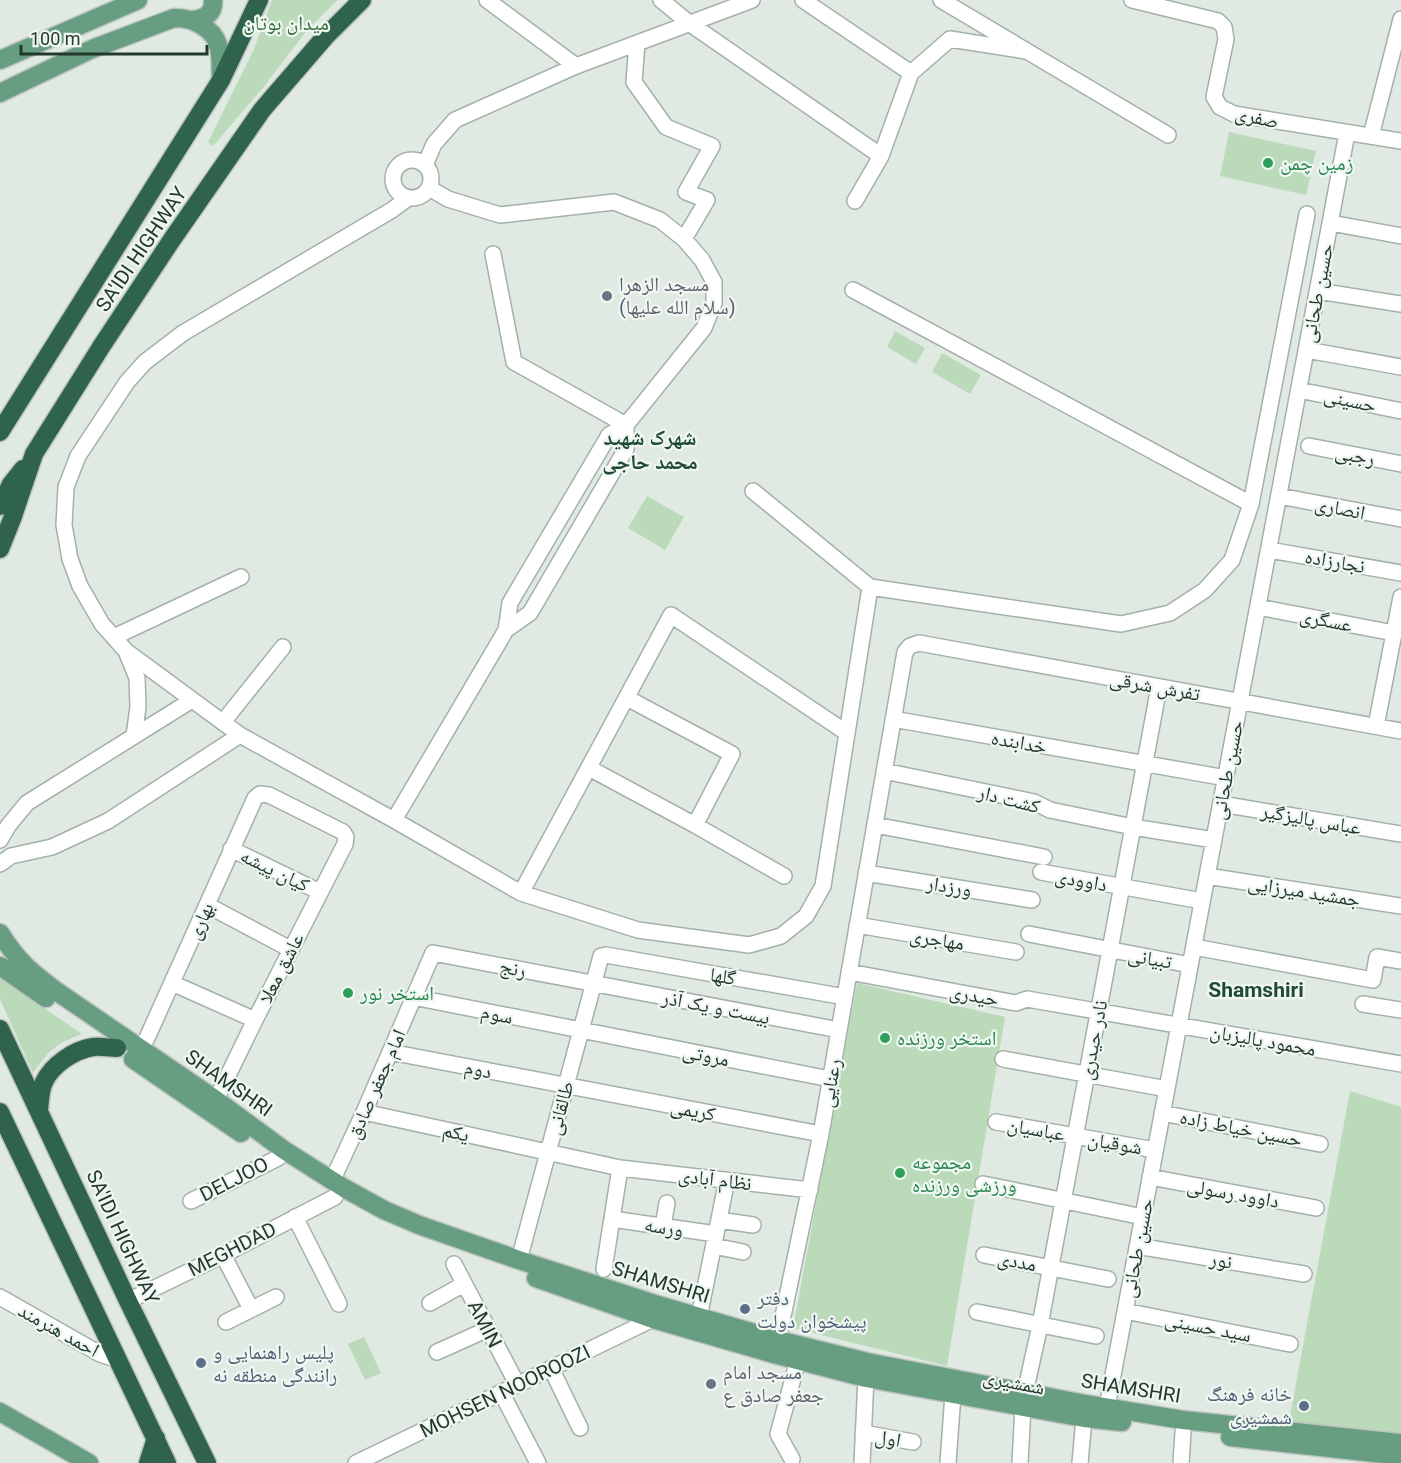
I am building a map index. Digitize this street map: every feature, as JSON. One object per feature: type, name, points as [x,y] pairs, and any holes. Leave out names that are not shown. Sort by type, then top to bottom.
[{"type":"highway","name":"SA'IDI HIGHWAY","points":[[0,432],[221,80],[259,0]]},
{"type":"highway","name":"SA'IDI HIGHWAY","points":[[0,549],[34,454],[101,347],[262,110],[317,45],[362,0]]},
{"type":"highway","points":[[0,506],[11,484],[34,454]]},
{"type":"highway","name":"SA'IDI HIGHWAY","points":[[0,1029],[207,1463]]},
{"type":"highway","points":[[39,1110],[43,1083],[61,1062],[76,1053],[94,1047],[117,1048]]},
{"type":"highway","points":[[0,1112],[167,1463]]},
{"type":"highway","points":[[148,1463],[156,1438]]},
{"type":"main road","points":[[0,60],[138,0]]},
{"type":"main road","points":[[194,20],[208,16],[212,10],[213,0]]},
{"type":"main road","points":[[0,93],[92,49],[174,18],[194,20],[208,29],[217,39],[221,80]]},
{"type":"main road","name":"SHAMSHRI","points":[[0,933],[10,950],[37,977],[140,1049],[213,1106],[334,1189],[517,1266],[698,1324]]},
{"type":"main road","name":"SHAMSHRI","points":[[0,966],[117,1048],[213,1106]]},
{"type":"main road","name":"شمشیری","points":[[698,1324],[866,1370],[1024,1400],[1183,1426],[1401,1456]]},
{"type":"main road","points":[[0,1412],[89,1463]]},
{"type":"main road","name":"SHAMSHRI","points":[[1183,1426],[1401,1443]]},
{"type":"street","points":[[488,0],[576,66]]},
{"type":"street","points":[[660,0],[689,23],[881,156]]},
{"type":"street","points":[[425,165],[434,144],[456,120],[576,66],[752,0]]},
{"type":"street","points":[[803,0],[911,73]]},
{"type":"street","points":[[941,0],[1168,135]]},
{"type":"street","name":"صفری","points":[[1132,0],[1218,21],[1224,27],[1226,39],[1214,97],[1220,107],[1234,114],[1401,141]]},
{"type":"street","points":[[1371,136],[1401,19]]},
{"type":"street","points":[[855,201],[881,156],[911,73],[950,39],[1026,51]]},
{"type":"street","points":[[637,43],[634,82],[666,127],[712,146],[686,192],[707,200],[684,239]]},
{"type":"street","name":"حسین طحانی","points":[[1106,1414],[1347,133]]},
{"type":"street","points":[[408,198],[398,192],[393,181],[393,174],[406,160],[419,161],[425,165],[431,175],[429,188],[421,196],[408,198],[392,210],[183,333],[145,362],[127,382],[78,456],[66,487],[64,525],[70,559],[80,586],[102,624],[126,651],[240,735],[394,819],[521,893],[638,930],[749,945],[781,936],[806,916],[823,885],[870,587]]},
{"type":"street","points":[[394,819],[506,630],[510,603],[609,435],[626,425],[704,328],[714,303],[714,282],[702,260],[684,239],[660,220],[614,202],[500,215],[448,199],[429,188]]},
{"type":"street","points":[[753,491],[870,587],[1121,624],[1170,613],[1205,590],[1232,560],[1251,504],[1306,214]]},
{"type":"street","points":[[1330,223],[1401,236]]},
{"type":"street","points":[[494,254],[514,362],[626,425]]},
{"type":"street","points":[[853,290],[1251,504]]},
{"type":"street","points":[[1318,291],[1401,304]]},
{"type":"street","points":[[1306,350],[1401,367]]},
{"type":"street","name":"حسینی","points":[[1299,390],[1401,411]]},
{"type":"street","points":[[506,630],[530,613],[626,449],[626,425]]},
{"type":"street","name":"رجبی","points":[[1309,446],[1401,464]]},
{"type":"street","name":"انصاری","points":[[1279,496],[1401,519]]},
{"type":"street","name":"نجارزاده","points":[[1269,550],[1401,573]]},
{"type":"street","points":[[114,638],[241,577]]},
{"type":"street","points":[[1376,726],[1401,597]]},
{"type":"street","name":"عسگری","points":[[1258,607],[1397,627]]},
{"type":"street","points":[[521,893],[671,615],[847,733]]},
{"type":"street","name":"تفرش شرقی","points":[[910,646],[919,644],[1401,731]]},
{"type":"street","name":"رعنایی","points":[[776,1347],[821,1134],[905,652],[910,646]]},
{"type":"street","points":[[223,722],[283,647]]},
{"type":"street","points":[[126,651],[137,678],[138,707],[134,736]]},
{"type":"street","name":"نادر حیدری","points":[[1020,1463],[1024,1400],[1051,1268],[1159,687]]},
{"type":"street","points":[[627,698],[732,754],[695,825]]},
{"type":"street","points":[[0,840],[27,803],[192,700]]},
{"type":"street","name":"خدابنده","points":[[893,719],[1226,778]]},
{"type":"street","points":[[0,864],[11,856],[52,847],[108,821],[240,735]]},
{"type":"street","points":[[589,768],[784,876]]},
{"type":"street","name":"کشت دار","points":[[884,771],[1034,802],[1050,810],[1214,840]]},
{"type":"street","name":"عاشق معلا","points":[[213,1106],[290,949],[345,844],[346,837],[343,832],[269,795],[260,794]]},
{"type":"street","name":"بهاری","points":[[140,1049],[255,798],[260,794]]},
{"type":"street","name":"عباس پالیزگیر","points":[[1221,804],[1401,834]]},
{"type":"street","name":"داوودی","points":[[875,825],[1042,865],[1122,887],[1202,901]]},
{"type":"street","name":"کیان پیشه","points":[[231,849],[320,891]]},
{"type":"street","name":"ورزدار","points":[[867,873],[1032,900]]},
{"type":"street","name":"جمشید میرزایی","points":[[1207,876],[1401,906]]},
{"type":"street","points":[[207,905],[290,949]]},
{"type":"street","name":"مهاجری","points":[[857,925],[1016,952]]},
{"type":"street","name":"تبیانی","points":[[1029,934],[1190,965]]},
{"type":"street","points":[[1194,947],[1373,980],[1377,957],[1401,961]]},
{"type":"street","name":"رنج","points":[[432,952],[594,983]]},
{"type":"street","name":"امام جعفر صادق","points":[[334,1189],[432,952]]},
{"type":"street","name":"گلها","points":[[601,956],[606,955],[845,997]]},
{"type":"street","name":"طالقانی","points":[[517,1266],[601,956]]},
{"type":"street","name":"حیدری","points":[[849,972],[1016,1003],[1027,999],[1179,1026]]},
{"type":"street","points":[[172,983],[255,1020]]},
{"type":"street","name":"بیست و یک آذر","points":[[594,983],[839,1030]]},
{"type":"street","name":"سوم","points":[[413,997],[581,1030]]},
{"type":"street","points":[[1363,1004],[1401,1010]]},
{"type":"street","name":"محمود پالیزبان","points":[[1179,1026],[1401,1064]]},
{"type":"street","name":"مروتی","points":[[581,1030],[830,1079]]},
{"type":"street","name":"دوم","points":[[390,1052],[566,1086]]},
{"type":"street","points":[[1003,1059],[1167,1089]]},
{"type":"street","name":"کریمی","points":[[566,1086],[821,1134]]},
{"type":"street","name":"یکم","points":[[364,1112],[620,1168]]},
{"type":"street","name":"حسین خیاط زاده","points":[[1162,1113],[1320,1144]]},
{"type":"street","name":"عباسیان","points":[[996,1122],[1075,1136]]},
{"type":"street","name":"شوقیان","points":[[1075,1136],[1155,1150]]},
{"type":"street","name":"DELJOO","points":[[191,1201],[281,1154]]},
{"type":"street","points":[[604,1269],[620,1168]]},
{"type":"street","name":"نظام آبادی","points":[[620,1168],[810,1190]]},
{"type":"street","name":"داوود رسولی","points":[[1150,1177],[1316,1208]]},
{"type":"street","points":[[698,1324],[727,1180]]},
{"type":"street","points":[[983,1184],[1143,1217]]},
{"type":"street","name":"MEGHDAD","points":[[128,1301],[295,1217],[334,1189]]},
{"type":"street","points":[[663,1226],[667,1203]]},
{"type":"street","points":[[295,1217],[339,1304]]},
{"type":"street","name":"ورسه","points":[[612,1219],[716,1233]]},
{"type":"street","points":[[716,1233],[753,1225]]},
{"type":"street","points":[[716,1233],[743,1252]]},
{"type":"street","name":"نور","points":[[1137,1246],[1304,1274]]},
{"type":"street","points":[[223,1255],[251,1309]]},
{"type":"street","name":"مددی","points":[[984,1255],[1108,1279]]},
{"type":"street","name":"AMIN","points":[[454,1264],[517,1384]]},
{"type":"street","points":[[430,1303],[464,1284]]},
{"type":"street","name":"احمد هنرمند","points":[[0,1297],[100,1354],[119,1360]]},
{"type":"street","points":[[225,1322],[276,1297]]},
{"type":"street","name":"سید حسینی","points":[[1125,1311],[1290,1344]]},
{"type":"street","name":"MOHSEN NOOROOZI","points":[[356,1463],[551,1368],[656,1312]]},
{"type":"street","points":[[977,1312],[1096,1336]]},
{"type":"street","points":[[437,1352],[488,1329]]},
{"type":"street","points":[[792,1459],[778,1434],[800,1353]]},
{"type":"street","points":[[551,1368],[580,1428]]},
{"type":"street","points":[[862,1463],[866,1370]]},
{"type":"street","points":[[948,1463],[954,1386]]},
{"type":"street","points":[[501,1392],[538,1463]]},
{"type":"street","points":[[1080,1463],[1085,1411]]},
{"type":"street","points":[[1181,1463],[1183,1426]]},
{"type":"street","name":"اول","points":[[863,1433],[913,1442]]},
{"type":"green space","name":"میدان بوتان","points":[[272,0],[338,0],[308,29],[262,89],[213,146],[208,142],[254,49]]},
{"type":"green space","name":"زمین چمن","points":[[1229,132],[1316,151],[1306,195],[1220,176]]},
{"type":"green space","points":[[895,331],[925,348],[916,364],[887,347]]},
{"type":"green space","points":[[942,353],[981,375],[970,394],[932,372]]},
{"type":"green space","points":[[647,496],[684,517],[665,550],[628,528]]},
{"type":"green space","points":[[0,978],[82,1034],[53,1049],[33,1073],[0,999]]},
{"type":"green space","name":"مجموعه ورزشی ورزنده","points":[[857,983],[1005,1017],[947,1366],[793,1328]]},
{"type":"green space","points":[[1350,1091],[1401,1107],[1401,1440],[1288,1427]]},
{"type":"green space","points":[[364,1337],[381,1373],[365,1380],[348,1344]]},
{"type":"place","name":"زمین چمن","points":[[1268,163]]},
{"type":"place","name":"مسجد الزهرا (سلام الله علیها)","points":[[607,296]]},
{"type":"place","name":"استخر نور","points":[[348,993]]},
{"type":"place","name":"استخر ورزنده","points":[[885,1038]]},
{"type":"place","name":"مجموعه ورزشی ورزنده","points":[[900,1173]]},
{"type":"place","name":"دفتر پیشخوان دولت","points":[[745,1309]]},
{"type":"place","name":"پلیس راهنمایی و رانندگی منطقه نه","points":[[201,1363]]},
{"type":"place","name":"مسجد امام جعفر صادق ع","points":[[711,1384]]},
{"type":"place","name":"خانه فرهنگ شمشیری","points":[[1304,1406]]},
{"type":"district","name":"شهرک شهید محمد حاجی","points":[[650,450]]},
{"type":"district","name":"Shamshiri","points":[[1256,990]]}]
